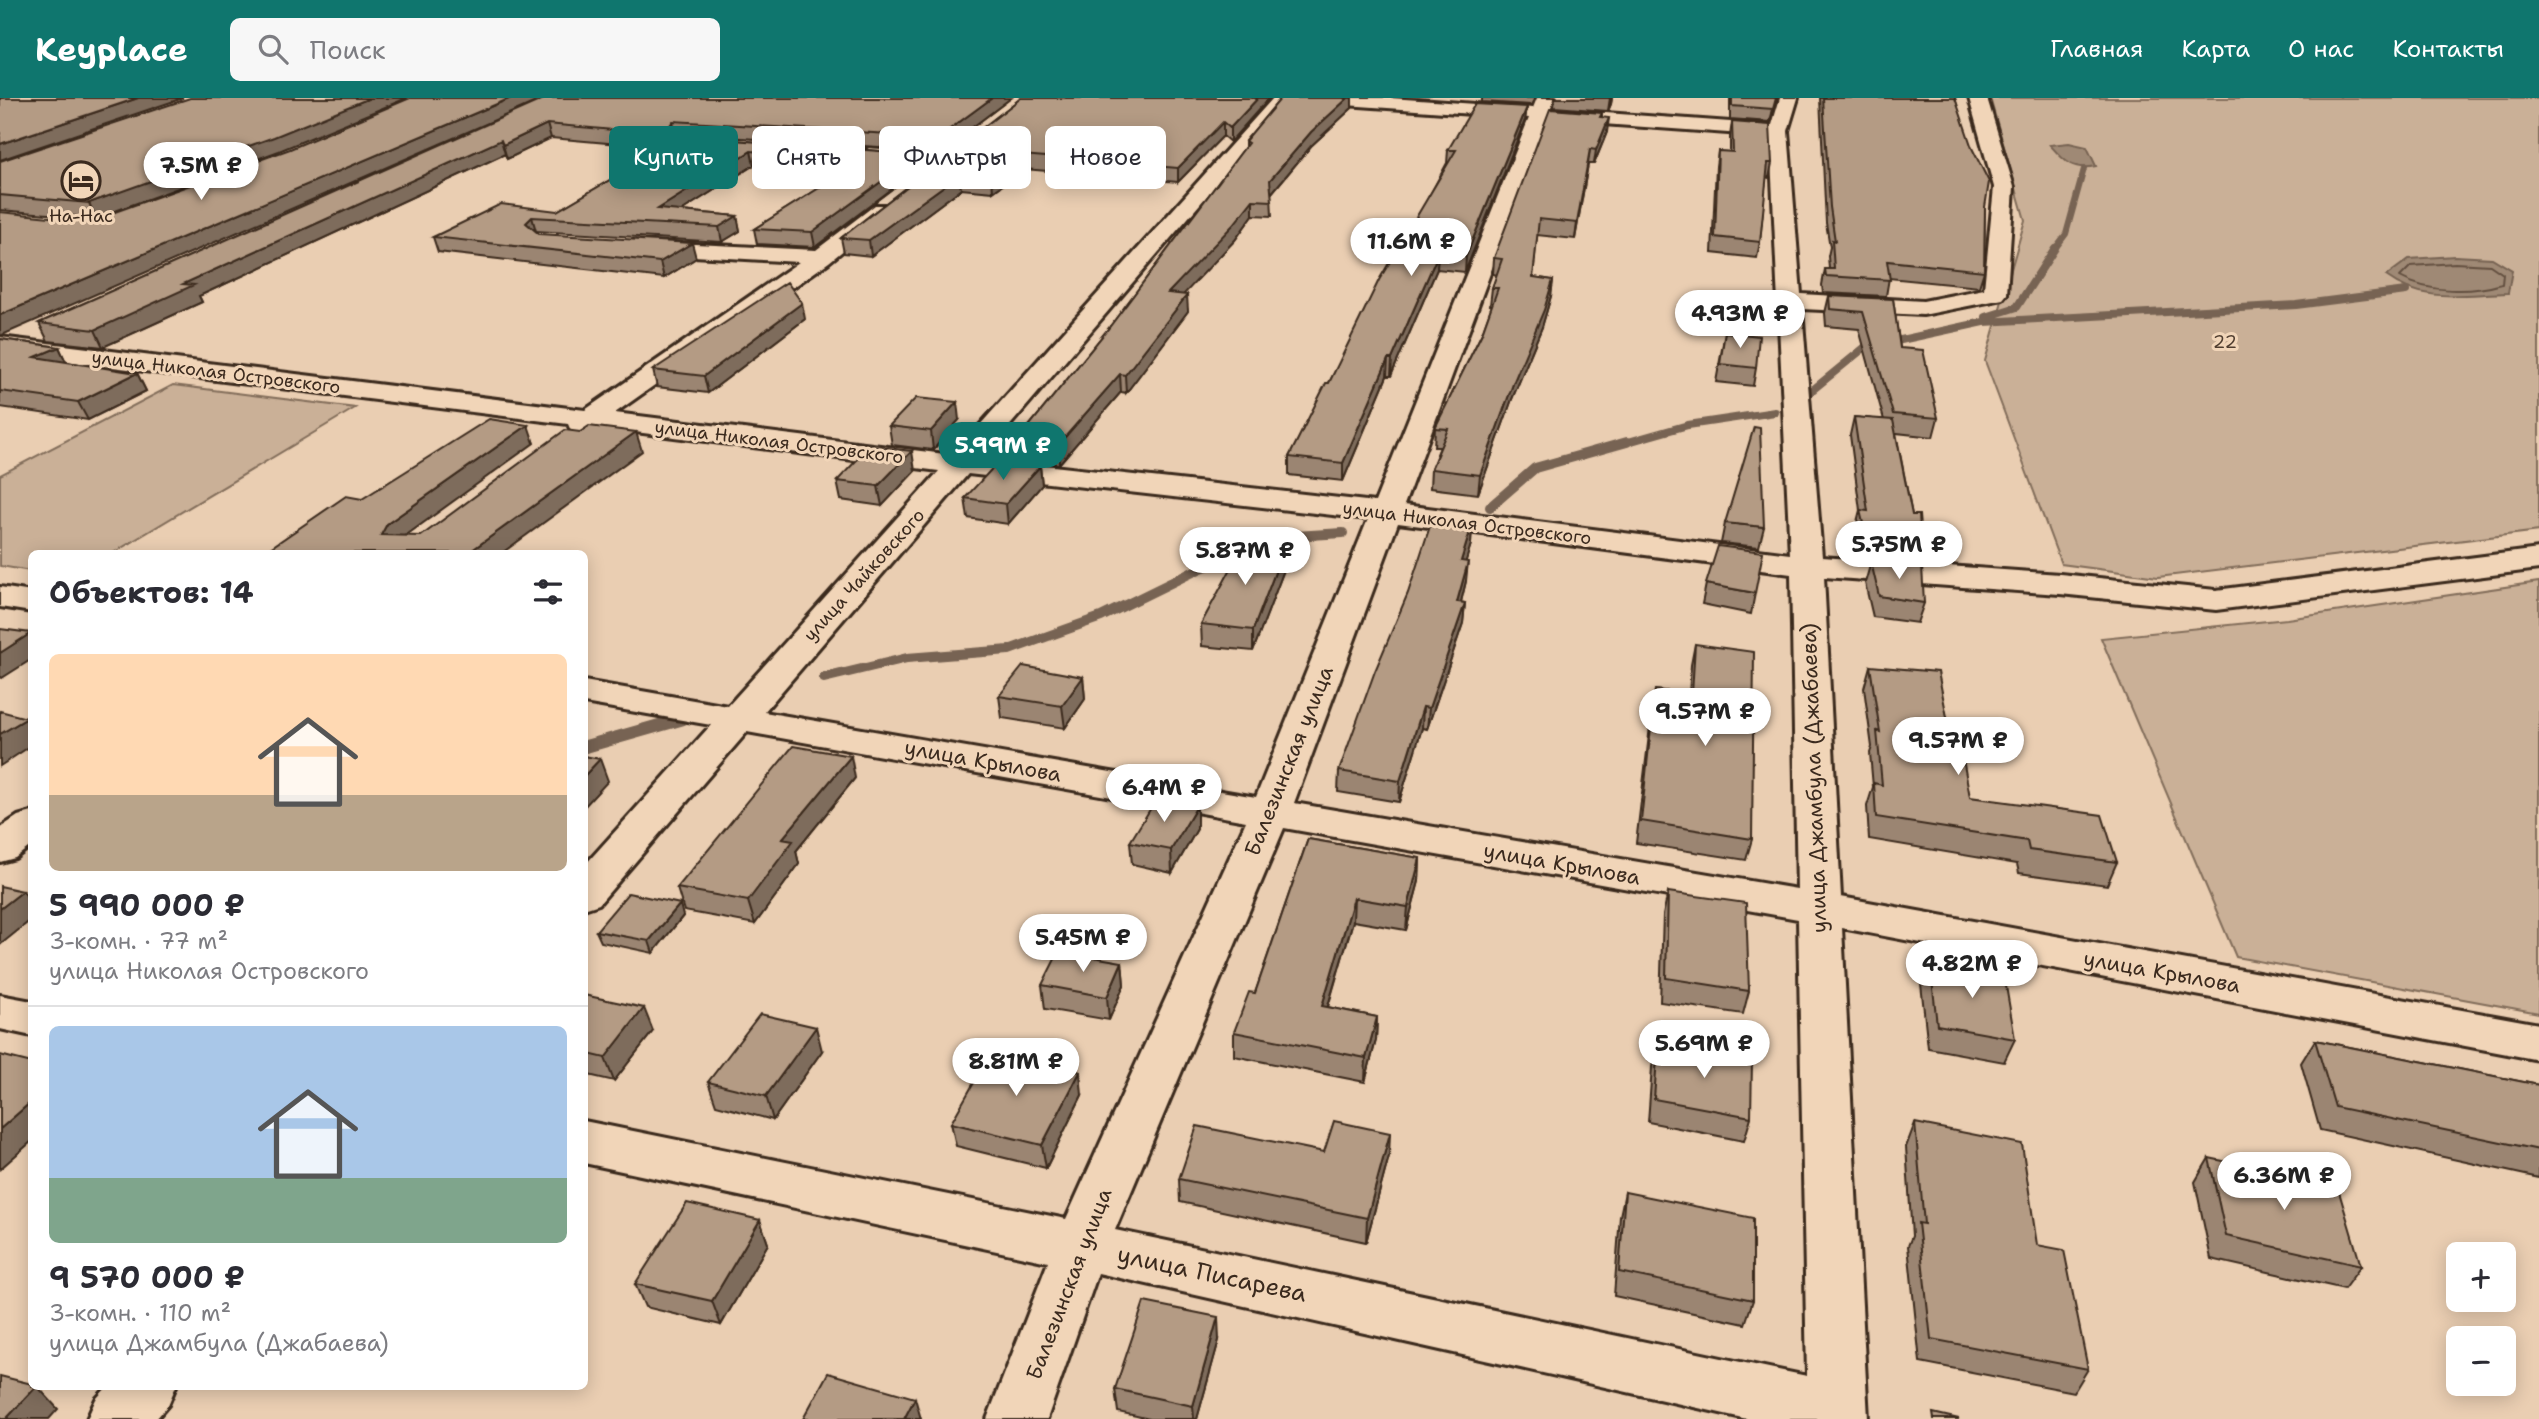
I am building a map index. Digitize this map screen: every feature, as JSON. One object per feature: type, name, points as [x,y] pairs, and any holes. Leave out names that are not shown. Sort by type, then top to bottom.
[{"type":"street","name":"улица Чайковского","points":[[588,889],[963,465],[1282,98]]},
{"type":"street","points":[[1317,98],[1784,114]]},
{"type":"street","points":[[1790,301],[1923,308],[1995,294],[2004,187],[1978,98]]},
{"type":"street","name":"Балезинская улица","points":[[1017,1419],[1081,1246],[1270,813],[1544,106]]},
{"type":"street","name":"улица Джамбула (Джабаева)","points":[[1784,114],[1790,301],[1807,566],[1838,1415]]},
{"type":"street","points":[[558,442],[821,257],[908,189]]},
{"type":"street","points":[[613,244],[821,257]]},
{"type":"street","points":[[3,347],[46,329]]},
{"type":"street","name":"улица Николая Островского","points":[[3,347],[963,465],[1386,512],[1807,566],[2060,584],[2216,600],[2539,559]]},
{"type":"street","points":[[0,597],[28,601]]},
{"type":"street","name":"улица Крылова","points":[[588,693],[1818,908],[2539,1042]]},
{"type":"street","points":[[0,848],[28,828]]},
{"type":"street","points":[[0,1012],[28,1018]]},
{"type":"street","name":"улица Писарева","points":[[588,1143],[1081,1246],[1838,1415]]},
{"type":"street","points":[[117,1419],[142,1390]]},
{"type":"green space","name":"22","points":[[1990,98],[2539,98],[2539,531],[2158,577],[2061,564],[1985,361],[2025,220]]},
{"type":"green space","points":[[173,385],[355,408],[118,550],[28,550],[28,571],[0,566],[0,475]]},
{"type":"green space","points":[[2539,582],[2539,1013],[2236,957],[2101,638],[2287,619]]},
{"type":"water","points":[[2069,143],[2087,147],[2096,166],[2075,166],[2050,145]]},
{"type":"water","points":[[2455,256],[2492,258],[2512,270],[2508,293],[2429,294],[2400,285],[2386,276],[2409,259]]},
{"type":"building","points":[[0,98],[138,98],[0,144]]},
{"type":"building","points":[[190,98],[370,98],[274,137],[89,203],[0,195],[0,161]]},
{"type":"building","points":[[410,98],[511,98],[0,315],[0,212],[90,221],[290,149]]},
{"type":"building","points":[[546,98],[992,98],[954,126],[879,126],[879,133],[865,133],[865,126],[756,126],[673,121],[669,126],[609,126],[609,130],[547,124],[503,145],[501,140],[183,284],[194,285],[95,330],[39,323]]},
{"type":"building","points":[[1021,98],[1258,98],[1230,128],[1223,122],[1178,168],[1166,167],[1166,126],[1045,126],[1045,157],[1031,156],[1031,126],[985,126]]},
{"type":"building","points":[[1281,98],[1348,98],[1311,132],[1270,180],[1272,201],[1253,200],[1234,224],[1168,293],[1187,295],[1125,375],[1120,374],[1058,445],[1017,441],[1108,329],[1248,143],[1245,141]]},
{"type":"building","points":[[1732,98],[1776,98],[1773,109],[1732,106]]},
{"type":"building","points":[[1823,98],[1955,98],[1972,148],[1989,182],[1985,207],[1984,271],[1887,261],[1890,280],[1826,276],[1825,269],[1834,269],[1832,240],[1835,241],[1830,207]]},
{"type":"building","points":[[1475,104],[1527,107],[1466,256],[1438,254],[1343,463],[1289,457],[1326,383],[1329,383],[1379,280],[1456,150],[1448,150]]},
{"type":"building","points":[[1550,109],[1602,113],[1600,117],[1609,118],[1596,150],[1590,149],[1577,223],[1539,219],[1533,277],[1553,280],[1480,475],[1431,469],[1448,429],[1435,428],[1482,333],[1498,288],[1492,288],[1502,259],[1494,258]]},
{"type":"building","points":[[1732,122],[1770,125],[1772,163],[1768,163],[1760,242],[1715,237],[1718,151],[1733,152]]},
{"type":"building","points":[[738,140],[752,141],[751,151],[738,159]]},
{"type":"building","points":[[865,150],[879,151],[879,183],[812,232],[754,229],[818,189],[865,189]]},
{"type":"building","points":[[609,180],[609,189],[690,189],[658,209],[737,216],[719,227],[532,217],[526,223],[539,234],[692,243],[660,262],[433,237],[501,204],[557,211]]},
{"type":"building","points":[[904,189],[940,189],[869,240],[841,238]]},
{"type":"building","points":[[787,282],[802,303],[704,376],[653,370]]},
{"type":"building","points":[[1829,296],[1893,299],[1900,348],[1923,350],[1938,418],[1893,414],[1863,312],[1830,309]]},
{"type":"building","points":[[1725,332],[1759,336],[1756,368],[1720,364]]},
{"type":"building","points":[[0,339],[59,347],[35,357],[137,373],[78,402],[0,391]]},
{"type":"building","points":[[916,398],[957,402],[931,431],[889,426]]},
{"type":"building","points":[[1854,417],[1893,420],[1912,515],[1919,515],[1921,541],[1866,537],[1860,510],[1868,511]]},
{"type":"building","points":[[489,419],[528,425],[387,524],[381,535],[421,536],[565,430],[580,432],[589,426],[636,432],[472,550],[267,550],[346,496],[362,499]]},
{"type":"building","points":[[1754,427],[1760,428],[1764,527],[1725,523]]},
{"type":"building","points":[[870,446],[912,451],[878,486],[837,481]]},
{"type":"building","points":[[999,461],[1040,466],[1006,504],[965,498]]},
{"type":"building","points":[[1432,520],[1472,525],[1461,561],[1468,562],[1457,602],[1465,603],[1429,708],[1423,707],[1400,781],[1339,771],[1375,671],[1408,593]]},
{"type":"building","points":[[1246,541],[1285,546],[1253,630],[1201,624]]},
{"type":"building","points":[[1718,546],[1763,552],[1755,593],[1706,584]]},
{"type":"building","points":[[1871,562],[1922,566],[1924,603],[1879,596]]},
{"type":"building","points":[[0,629],[28,633],[28,635],[0,653]]},
{"type":"building","points":[[1695,644],[1754,652],[1752,839],[1641,821],[1655,690],[1692,694]]},
{"type":"building","points":[[1023,666],[1083,677],[1062,706],[999,696]]},
{"type":"building","points":[[1870,666],[1938,672],[1952,742],[1960,743],[1970,797],[2102,815],[2117,862],[2029,850],[2027,841],[1876,817],[1874,783],[1882,785],[1877,731],[1880,732]]},
{"type":"building","points":[[0,711],[27,718],[0,734]]},
{"type":"building","points":[[793,746],[851,756],[782,839],[793,841],[748,901],[677,888]]},
{"type":"building","points":[[588,757],[600,759],[588,772]]},
{"type":"building","points":[[1157,798],[1197,806],[1171,850],[1130,842]]},
{"type":"building","points":[[1308,839],[1420,858],[1408,907],[1354,898],[1322,1006],[1377,1017],[1366,1058],[1234,1032],[1249,992],[1255,993]]},
{"type":"building","points":[[0,886],[23,891],[0,909]]},
{"type":"building","points":[[1668,892],[1746,903],[1749,991],[1666,978]]},
{"type":"building","points":[[628,893],[680,904],[649,941],[596,931]]},
{"type":"building","points":[[1059,951],[1122,962],[1107,997],[1042,985]]},
{"type":"building","points":[[1930,961],[2004,974],[2015,1039],[1937,1025]]},
{"type":"building","points":[[588,996],[644,1008],[605,1058],[588,1054]]},
{"type":"building","points":[[760,1014],[816,1027],[766,1096],[708,1082]]},
{"type":"building","points":[[2315,1040],[2539,1085],[2539,1150],[2335,1107]]},
{"type":"building","points":[[1658,1044],[1752,1061],[1751,1117],[1654,1099]]},
{"type":"building","points":[[992,1051],[1080,1072],[1042,1145],[951,1123]]},
{"type":"building","points":[[0,1055],[28,1062],[28,1104],[0,1129]]},
{"type":"building","points":[[1334,1121],[1390,1133],[1367,1218],[1179,1179],[1197,1126],[1324,1152]]},
{"type":"building","points":[[1915,1123],[2022,1144],[2037,1245],[2064,1250],[2088,1369],[1931,1339],[1918,1223],[1924,1224]]},
{"type":"building","points":[[2209,1158],[2337,1185],[2361,1266],[2226,1236]]},
{"type":"building","points":[[1625,1192],[1753,1218],[1753,1300],[1619,1272]]},
{"type":"building","points":[[687,1203],[760,1220],[712,1301],[635,1284]]},
{"type":"building","points":[[1144,1302],[1218,1317],[1193,1406],[1115,1389]]},
{"type":"building","points":[[828,1373],[915,1398],[904,1419],[803,1419]]},
{"type":"building","points":[[0,1376],[28,1383],[28,1390],[33,1390],[6,1419],[0,1419]]},
{"type":"building","points":[[1933,1413],[1959,1419],[1934,1419]]},
{"type":"waterway","points":[[2054,250],[2066,234],[2084,169]]},
{"type":"waterway","points":[[1986,317],[2017,307],[2055,248]]},
{"type":"waterway","points":[[1810,392],[1864,348],[1984,322],[2296,305],[2406,291]]},
{"type":"waterway","points":[[1621,444],[1688,425],[1775,412]]},
{"type":"waterway","points":[[1490,507],[1535,468],[1627,442]]},
{"type":"waterway","points":[[824,678],[907,658],[1009,650],[1101,617],[1201,568],[1279,537],[1343,533]]},
{"type":"waterway","points":[[588,746],[682,719]]},
{"type":"place","name":"На-Нас","points":[[81,181]]}]
